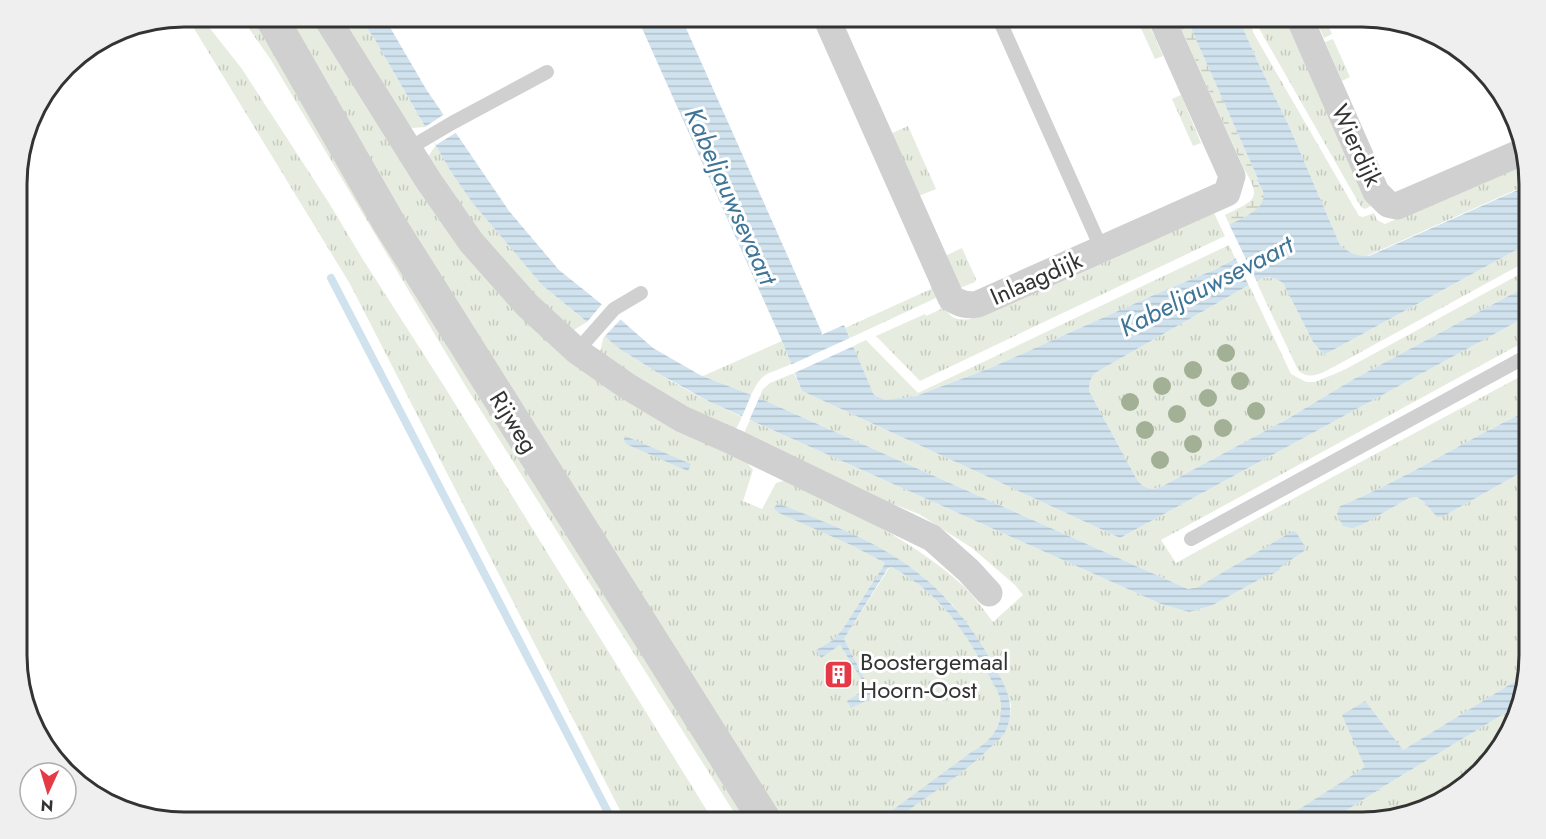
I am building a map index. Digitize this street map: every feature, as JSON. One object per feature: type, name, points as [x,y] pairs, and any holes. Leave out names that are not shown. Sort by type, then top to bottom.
[{"type":"street","name":"Rijweg","points":[[277,27],[389,223],[760,812]]},
{"type":"street","points":[[334,27],[418,143],[428,180],[471,242],[527,305],[586,341],[627,386],[682,419],[932,538],[989,593]]},
{"type":"street","name":"Inlaagdijk","points":[[831,27],[951,298],[957,303],[969,305],[978,304],[1227,194],[1232,176],[1166,27]]},
{"type":"street","name":"Wierdijk","points":[[1304,27],[1376,192],[1388,204],[1397,206],[1516,155]]},
{"type":"lane","points":[[1003,27],[1102,249]]},
{"type":"lane","points":[[418,143],[547,72]]},
{"type":"lane","points":[[586,341],[614,309],[641,293]]},
{"type":"lane","points":[[1191,539],[1519,360]]},
{"type":"green space","points":[[193,27],[209,27],[242,69],[444,386],[708,812],[621,812],[350,284]]},
{"type":"green space","points":[[248,27],[259,27],[433,322],[741,812],[734,812],[468,390],[271,60]]},
{"type":"green space","points":[[290,27],[322,27],[470,254],[744,459],[753,470],[743,501],[762,509],[776,483],[786,480],[877,526],[920,552],[965,587],[993,622],[1023,595],[1015,585],[972,548],[919,514],[827,479],[743,435],[750,420],[1161,604],[1189,612],[1211,606],[1269,573],[1271,575],[1280,570],[1188,589],[759,398],[763,389],[770,383],[794,373],[802,391],[1120,538],[1519,320],[1519,344],[1161,540],[1176,563],[1519,377],[1519,415],[1388,484],[1340,506],[1353,528],[1409,498],[1417,497],[1437,516],[1444,516],[1519,474],[1517,680],[1403,750],[1375,761],[1295,812],[772,812],[503,385]],"holes":[[[862,540],[900,560],[923,577],[952,604],[986,652],[1011,704],[1011,714],[1005,730],[977,760],[973,751],[990,738],[999,721],[1001,702],[998,693],[955,621],[930,594],[911,579],[892,567],[889,568],[844,639],[874,697],[840,645],[821,657],[816,650],[833,640],[842,630],[885,563],[849,544]]]},
{"type":"green space","points":[[344,27],[366,27],[374,38],[425,127],[407,126]]},
{"type":"green space","points":[[1140,27],[1150,27],[1163,56],[1155,59]]},
{"type":"green space","points":[[1180,27],[1190,27],[1258,179],[1256,180],[1258,184],[1260,183],[1273,208],[1243,254],[1225,215],[1253,198],[1253,186]]},
{"type":"green space","points":[[1242,27],[1251,27],[1359,216],[1374,213],[1377,220],[1385,224],[1518,165],[1519,188],[1367,256],[1355,255],[1340,245],[1289,126]]},
{"type":"green space","points":[[1259,27],[1291,27],[1371,206],[1365,209],[1361,207]]},
{"type":"green space","points":[[1319,27],[1329,27],[1332,34],[1324,38]]},
{"type":"green space","points":[[1333,39],[1350,77],[1342,81],[1325,42]]},
{"type":"green space","points":[[1181,95],[1201,143],[1193,146],[1172,99]]},
{"type":"green space","points":[[908,126],[936,189],[916,197],[888,135]]},
{"type":"green space","points":[[436,145],[450,170],[542,285],[587,322],[574,330],[502,265],[429,161],[429,155]]},
{"type":"green space","points":[[1213,211],[1225,236],[920,381],[876,336],[925,314],[926,316],[941,309],[940,306],[944,305],[954,318],[970,319]]},
{"type":"green space","points":[[1229,245],[1235,258],[1216,269],[990,368],[916,396],[888,401],[876,396],[871,390],[853,346],[866,340],[918,393]]},
{"type":"green space","points":[[962,248],[976,279],[975,282],[960,288],[943,257]]},
{"type":"green space","points":[[1519,248],[1519,265],[1324,372],[1313,375],[1303,374],[1298,370],[1256,281],[1270,278],[1283,283],[1313,342],[1324,355]]},
{"type":"green space","points":[[1519,274],[1519,290],[1159,488],[1146,487],[1136,478],[1089,391],[1090,382],[1095,373],[1249,285],[1291,374],[1306,382],[1315,382],[1344,370]]},
{"type":"green space","points":[[935,284],[940,296],[850,338],[845,328],[931,289],[931,286]]},
{"type":"green space","points":[[604,336],[670,381],[742,417],[735,431],[671,403],[600,351]]},
{"type":"green space","points":[[782,341],[791,364],[763,377],[751,395],[703,376]]},
{"type":"green space","points":[[1508,711],[1493,742],[1480,759],[1449,786],[1412,804],[1393,809],[1344,812]]},
{"type":"water","points":[[366,27],[390,27],[426,89],[509,211],[559,270],[653,348],[700,375],[759,398],[1188,589],[1198,587],[1293,531],[1305,547],[1304,551],[1271,575],[1269,574],[1211,606],[1189,612],[1161,604],[710,402],[661,375],[620,349],[542,285],[472,202],[450,170]]},
{"type":"water","name":"Kabeljauwsevaart","points":[[641,27],[685,27],[821,335],[844,325],[873,393],[886,400],[916,396],[990,368],[1216,269],[1243,254],[1229,225],[1260,206],[1264,194],[1190,27],[1242,27],[1289,126],[1340,245],[1356,255],[1369,256],[1519,189],[1519,248],[1324,355],[1313,342],[1283,283],[1270,277],[1258,280],[1095,373],[1090,382],[1089,391],[1136,478],[1146,487],[1159,488],[1519,290],[1519,320],[1120,538],[802,391],[782,341]]},
{"type":"water","points":[[1519,415],[1519,474],[1444,516],[1437,517],[1417,497],[1409,498],[1362,525],[1353,528],[1343,526],[1337,514],[1340,506],[1388,484]]},
{"type":"water","points":[[625,436],[691,464],[688,471],[626,444]]},
{"type":"water","points":[[777,503],[824,522],[886,551],[915,570],[941,593],[964,619],[984,649],[1005,688],[1010,714],[1009,723],[1002,736],[959,774],[906,812],[890,812],[979,747],[994,733],[1001,714],[998,693],[955,621],[925,590],[892,567],[888,568],[844,639],[874,697],[851,708],[847,701],[867,688],[840,645],[821,658],[816,650],[833,640],[842,630],[885,563],[774,509]]},
{"type":"water","points":[[1517,680],[1508,711],[1344,812],[1295,812],[1365,767],[1342,715],[1365,701],[1403,750]]},
{"type":"pier","points":[[446,113],[457,132],[436,145],[425,127]]},
{"type":"pier","points":[[1228,222],[1258,284],[1250,288],[1234,255],[1239,252],[1226,226]]},
{"type":"pier","points":[[602,300],[623,317],[604,337],[587,322],[602,304]]},
{"type":"pier","points":[[852,337],[856,345],[792,374],[788,366]]},
{"type":"pier","points":[[752,393],[760,396],[748,423],[741,419]]},
{"type":"waterway","points":[[331,278],[608,812]]},
{"type":"place","name":"Boostergemaal Hoorn-Oost","points":[[839,675]]}]
